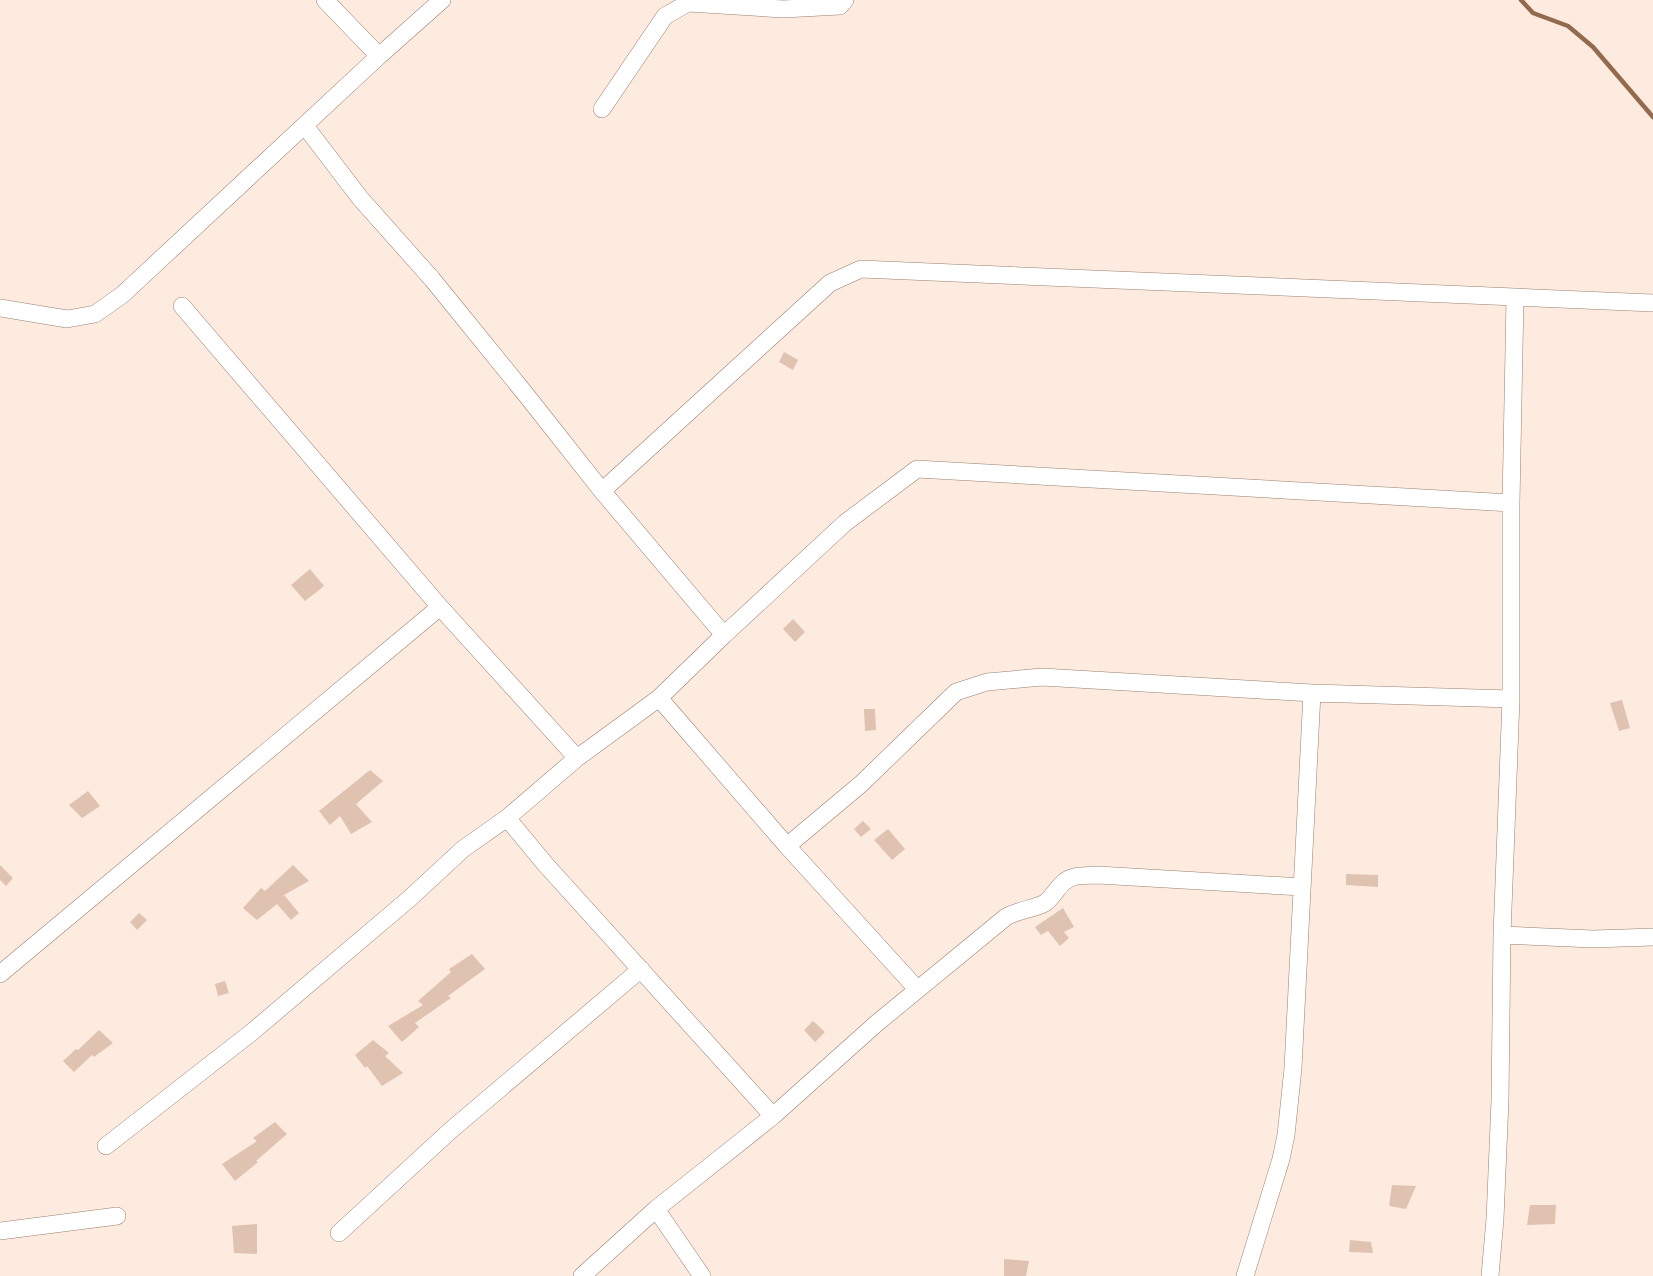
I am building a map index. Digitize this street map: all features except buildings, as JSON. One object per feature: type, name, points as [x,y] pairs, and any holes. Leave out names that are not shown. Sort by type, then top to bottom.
[{"type":"street","points":[[326,0],[379,56]]},
{"type":"street","points":[[0,308],[67,319],[95,314],[122,295],[379,56],[442,0]]},
{"type":"street","points":[[602,109],[664,16],[688,3],[784,9],[840,6],[845,0]]},
{"type":"street","points":[[305,126],[360,198],[432,279],[602,491],[724,635]]},
{"type":"street","points":[[602,491],[830,283],[861,269],[1653,303]]},
{"type":"street","points":[[1490,1276],[1495,1219],[1500,1100],[1502,935],[1511,699],[1511,503],[1515,297]]},
{"type":"street","points":[[182,306],[440,607],[577,758]]},
{"type":"street","points":[[106,1146],[252,1032],[409,899],[463,849],[507,818],[577,758],[659,698],[724,635],[846,523],[917,470],[1511,503]]},
{"type":"street","points":[[0,974],[440,607]]},
{"type":"street","points":[[787,846],[861,784],[956,692],[987,682],[1042,677],[1312,693],[1511,699]]},
{"type":"street","points":[[1245,1276],[1281,1159],[1286,1135],[1293,1068],[1312,693]]},
{"type":"street","points":[[659,698],[787,846],[917,989]]},
{"type":"street","points":[[507,818],[546,865],[773,1116]]},
{"type":"street","points":[[582,1276],[656,1209],[773,1116],[917,989],[1006,917],[1015,912],[1044,903],[1064,882],[1074,876],[1098,875],[1302,887]]},
{"type":"street","points":[[1502,935],[1593,939],[1653,936]]},
{"type":"street","points":[[339,1233],[451,1130],[641,969]]},
{"type":"street","points":[[656,1209],[702,1276]]},
{"type":"street","points":[[0,1231],[117,1216]]},
{"type":"waterway","points":[[1521,0],[1533,13],[1568,26],[1593,47],[1653,117]]}]
